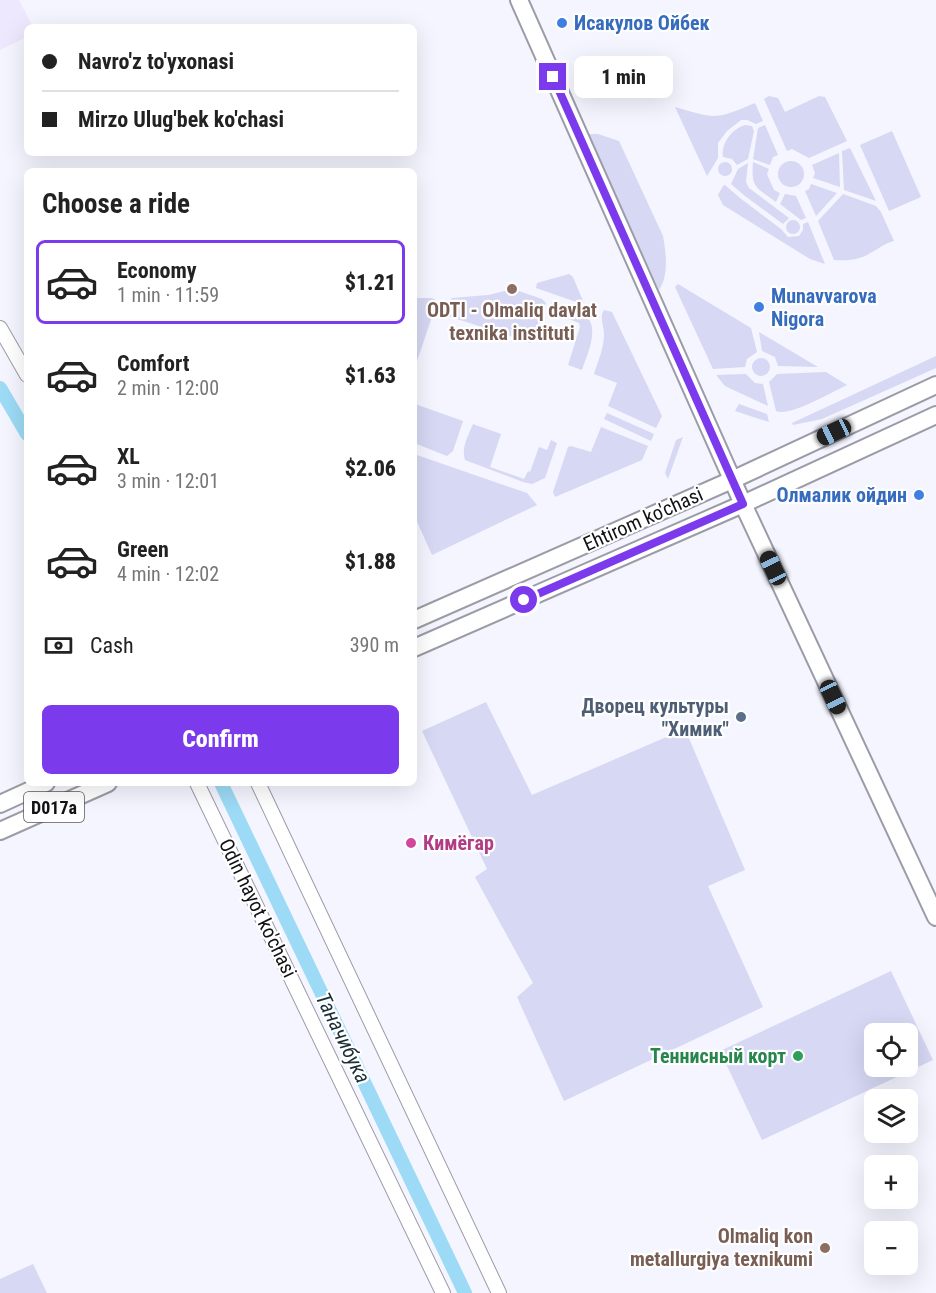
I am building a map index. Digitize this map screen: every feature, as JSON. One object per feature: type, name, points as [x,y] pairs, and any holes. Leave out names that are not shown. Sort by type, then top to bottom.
[{"type":"main road","points":[[519,0],[732,480],[936,917]]},
{"type":"main road","name":"Ehtirom ko'chasi","points":[[417,619],[732,480],[936,385]]},
{"type":"main road","name":"Ehtirom ko'chasi","points":[[417,647],[743,504],[936,415]]},
{"type":"main road","name":"D017a","points":[[0,804],[39,786]]},
{"type":"main road","name":"D017a","points":[[0,831],[101,786]]},
{"type":"street","points":[[0,328],[24,370]]},
{"type":"street","name":"Odin hayot ko'chasi","points":[[198,786],[443,1293]]},
{"type":"street","points":[[259,786],[499,1293]]},
{"type":"shaded area","points":[[0,0],[19,0],[31,24],[24,24],[24,38],[0,50]]},
{"type":"shaded area","points":[[769,96],[778,98],[785,112],[819,96],[825,97],[847,141],[809,158],[792,149],[787,151],[764,99]]},
{"type":"shaded area","points":[[755,103],[763,121],[756,124],[741,120],[727,131],[718,143],[718,158],[707,176],[675,107],[715,116]]},
{"type":"shaded area","points":[[745,125],[752,126],[754,131],[748,159],[737,165],[732,159],[723,157],[724,147],[732,133]]},
{"type":"shaded area","points":[[765,125],[778,155],[773,157],[770,165],[753,159],[758,128]]},
{"type":"shaded area","points":[[892,131],[921,197],[889,211],[860,145]]},
{"type":"shaded area","points":[[588,134],[598,134],[619,141],[663,236],[665,271],[659,290]]},
{"type":"shaded area","points":[[850,148],[876,201],[844,190],[842,151]]},
{"type":"shaded area","points":[[839,153],[840,187],[813,178],[815,173],[812,165]]},
{"type":"shaded area","points":[[791,161],[800,165],[804,174],[800,183],[791,187],[782,183],[778,174],[782,165]]},
{"type":"shaded area","points":[[725,162],[730,164],[732,169],[730,174],[725,176],[720,174],[718,169],[720,164]]},
{"type":"shaded area","points":[[753,162],[769,169],[767,174],[774,190],[780,193],[776,202],[759,190],[754,183]]},
{"type":"shaded area","points":[[748,163],[746,182],[749,188],[789,218],[783,224],[731,184],[738,169]]},
{"type":"shaded area","points":[[811,184],[837,193],[816,216],[805,191]]},
{"type":"shaded area","points":[[725,185],[788,237],[799,236],[803,230],[803,224],[808,222],[825,264],[810,259],[723,205],[718,195]]},
{"type":"shaded area","points":[[785,194],[796,196],[806,218],[801,220],[780,204]]},
{"type":"shaded area","points":[[843,194],[876,206],[894,241],[858,258],[834,260],[818,221]]},
{"type":"shaded area","points":[[790,220],[796,220],[800,227],[796,234],[790,234],[786,230],[786,224]]},
{"type":"shaded area","points":[[569,274],[573,277],[583,301],[582,304],[536,288],[537,283]]},
{"type":"shaded area","points":[[678,284],[751,328],[757,352],[747,359],[745,367],[713,369],[675,287]]},
{"type":"shaded area","points":[[513,289],[542,299],[546,303],[531,343],[448,316],[443,311],[444,306],[452,298],[488,295]]},
{"type":"shaded area","points":[[417,298],[435,299],[436,305],[417,361]]},
{"type":"shaded area","points":[[551,304],[581,312],[588,317],[591,324],[592,340],[582,370],[568,365],[580,327],[579,323],[549,311]]},
{"type":"shaded area","points":[[604,310],[612,312],[662,416],[656,428],[608,406],[617,383],[594,374],[603,344]]},
{"type":"shaded area","points":[[759,332],[818,367],[778,366],[775,357],[762,351]]},
{"type":"shaded area","points":[[936,356],[936,368],[822,419],[793,425],[792,423]]},
{"type":"shaded area","points":[[761,358],[767,361],[770,367],[767,373],[761,376],[755,373],[752,367],[755,361]]},
{"type":"shaded area","points":[[826,372],[847,385],[801,407],[782,412],[776,411],[769,382],[777,374]]},
{"type":"shaded area","points":[[746,374],[755,383],[763,384],[768,406],[725,386],[716,375]]},
{"type":"shaded area","points":[[739,404],[767,414],[769,422],[735,411]]},
{"type":"shaded area","points":[[417,405],[463,421],[453,451],[447,456],[417,444]]},
{"type":"shaded area","points":[[607,413],[654,434],[651,441],[604,419]]},
{"type":"shaded area","points":[[473,424],[501,434],[490,467],[524,479],[528,471],[530,472],[539,447],[547,450],[551,440],[557,443],[545,478],[532,484],[523,482],[465,460],[464,446]]},
{"type":"shaded area","points":[[601,427],[648,446],[642,460],[555,497],[553,492],[568,447],[591,452]]},
{"type":"shaded area","points":[[683,437],[668,479],[665,473],[676,440]]},
{"type":"shaded area","points":[[417,455],[527,493],[537,505],[432,555],[417,522]]},
{"type":"shaded area","points":[[486,702],[532,795],[685,729],[745,870],[708,886],[763,1007],[564,1101],[517,997],[533,983],[475,877],[487,869],[422,731]]},
{"type":"shaded area","name":"Теннисный корт","points":[[891,971],[916,1023],[864,1023],[864,1077],[897,1077],[871,1089],[864,1089],[864,1092],[762,1140],[720,1051]]},
{"type":"shaded area","name":"Теннисный корт","points":[[918,1028],[933,1060],[918,1067]]},
{"type":"shaded area","points":[[33,1264],[47,1293],[0,1293],[0,1279]]},
{"type":"waterway","name":"Таначибука","points":[[0,388],[24,429]]},
{"type":"waterway","name":"Таначибука","points":[[222,786],[465,1293]]},
{"type":"place","name":"Исакулов Ойбек","points":[[562,23]]},
{"type":"place","name":"ODTI - Olmaliq davlat texnika instituti","points":[[512,289]]},
{"type":"place","name":"Munavvarova Nigora","points":[[759,307]]},
{"type":"place","name":"Олмалик ойдин","points":[[919,495]]},
{"type":"place","name":"Дворец культуры \"Химик\"","points":[[741,717]]},
{"type":"place","name":"Кимёгар","points":[[411,843]]},
{"type":"place","name":"Теннисный корт","points":[[798,1056]]},
{"type":"place","name":"Olmaliq kon metallurgiya texnikumi","points":[[825,1248]]},
{"type":"route","points":[[524,600],[743,504],[553,77]]}]
